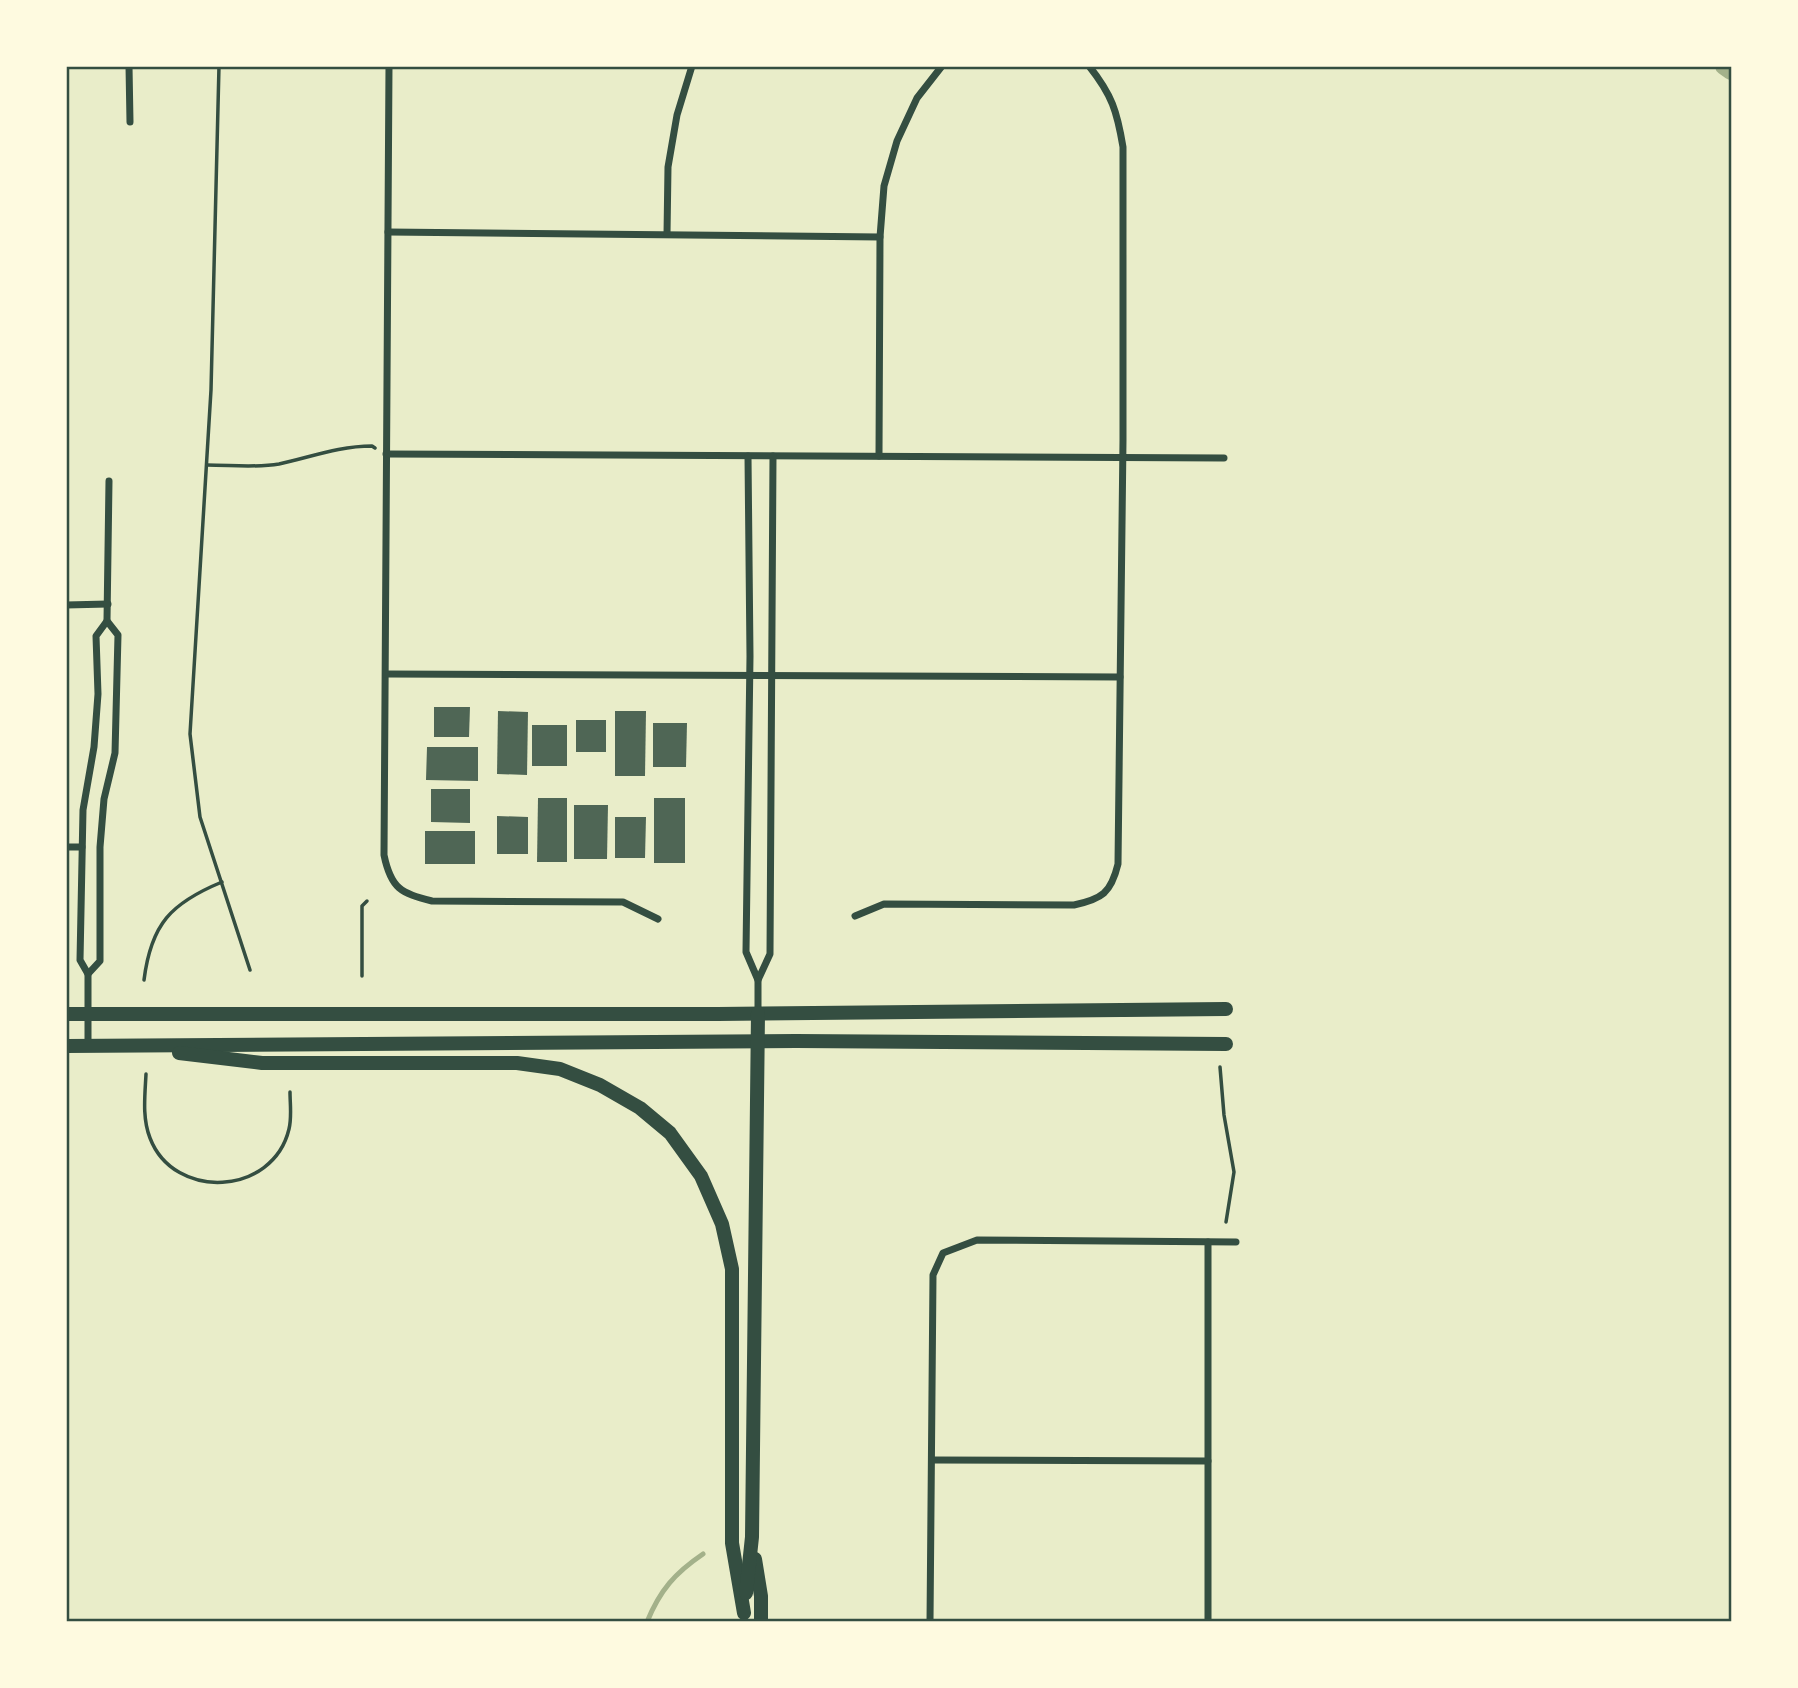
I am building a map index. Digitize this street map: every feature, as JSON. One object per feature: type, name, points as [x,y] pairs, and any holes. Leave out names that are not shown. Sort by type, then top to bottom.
[{"type":"main road","points":[[66,1014],[1226,1009]]},
{"type":"main road","points":[[744,1617],[752,1536],[758,1013]]},
{"type":"main road","points":[[66,1046],[758,1042],[1226,1044]]},
{"type":"main road","points":[[119,1046],[262,1063],[517,1063],[560,1069],[600,1084],[640,1108],[670,1133],[701,1176],[722,1224],[732,1269],[732,1543],[744,1617]]},
{"type":"main road","points":[[752,1536],[761,1596],[761,1622]]},
{"type":"street","points":[[129,66],[130,122]]},
{"type":"street","points":[[389,66],[384,855],[388,872],[395,886],[408,895],[432,901],[623,902],[659,919]]},
{"type":"street","points":[[667,234],[668,167],[677,115],[692,66]]},
{"type":"street","points":[[879,456],[880,237],[884,186],[897,141],[917,98],[942,66]]},
{"type":"street","points":[[855,916],[884,904],[1074,905],[1091,901],[1106,893],[1114,881],[1118,864],[1123,147],[1117,111],[1104,85],[1089,66]]},
{"type":"street","points":[[388,232],[880,237]]},
{"type":"street","points":[[386,454],[1224,458]]},
{"type":"street","points":[[748,456],[750,675],[746,953],[758,980],[758,1013]]},
{"type":"street","points":[[758,980],[771,954],[773,456]]},
{"type":"street","points":[[88,1046],[88,974],[80,960],[83,810],[94,747],[98,694],[96,636],[107,621],[109,481]]},
{"type":"street","points":[[66,605],[108,604]]},
{"type":"street","points":[[88,974],[100,961],[100,847],[104,799],[115,753],[118,635],[107,621]]},
{"type":"street","points":[[386,674],[1120,677]]},
{"type":"street","points":[[66,847],[82,847]]},
{"type":"street","points":[[930,1622],[933,1275],[943,1253],[977,1240],[1237,1242]]},
{"type":"street","points":[[1208,1242],[1208,1622]]},
{"type":"street","points":[[932,1460],[1208,1461]]},
{"type":"path","points":[[219,66],[207,465],[190,734],[200,817],[250,970]]},
{"type":"path","points":[[207,465],[261,466],[340,448],[372,446]]},
{"type":"path","points":[[144,980],[148,954],[161,924],[186,899],[222,882]]},
{"type":"path","points":[[362,976],[362,906],[367,901]]},
{"type":"path","points":[[1220,1067],[1224,1115],[1234,1172],[1227,1222]]},
{"type":"path","points":[[146,1074],[144,1112],[150,1140],[171,1167],[188,1179],[208,1183],[226,1183],[242,1179],[258,1172],[271,1161],[288,1131],[290,1091]]},
{"type":"building","points":[[434,707],[470,707],[469,737],[434,737]]},
{"type":"building","points":[[498,711],[528,712],[527,775],[497,774]]},
{"type":"building","points":[[615,711],[646,711],[645,776],[615,776]]},
{"type":"building","points":[[576,720],[606,720],[606,752],[576,752]]},
{"type":"building","points":[[653,723],[687,723],[686,767],[653,767]]},
{"type":"building","points":[[532,725],[567,725],[567,766],[532,766]]},
{"type":"building","points":[[427,747],[478,747],[478,781],[426,780]]},
{"type":"building","points":[[431,789],[470,789],[470,823],[431,822]]},
{"type":"building","points":[[538,798],[567,798],[567,862],[537,862]]},
{"type":"building","points":[[654,798],[685,798],[685,863],[654,863]]},
{"type":"building","points":[[574,805],[608,805],[607,859],[574,859]]},
{"type":"building","points":[[497,816],[528,817],[528,854],[497,854]]},
{"type":"building","points":[[615,817],[646,817],[645,858],[615,858]]},
{"type":"building","points":[[425,831],[475,831],[475,864],[425,864]]},
{"type":"waterway","points":[[1724,66],[1731,71]]},
{"type":"waterway","points":[[647,1622],[669,1583],[703,1554]]}]
